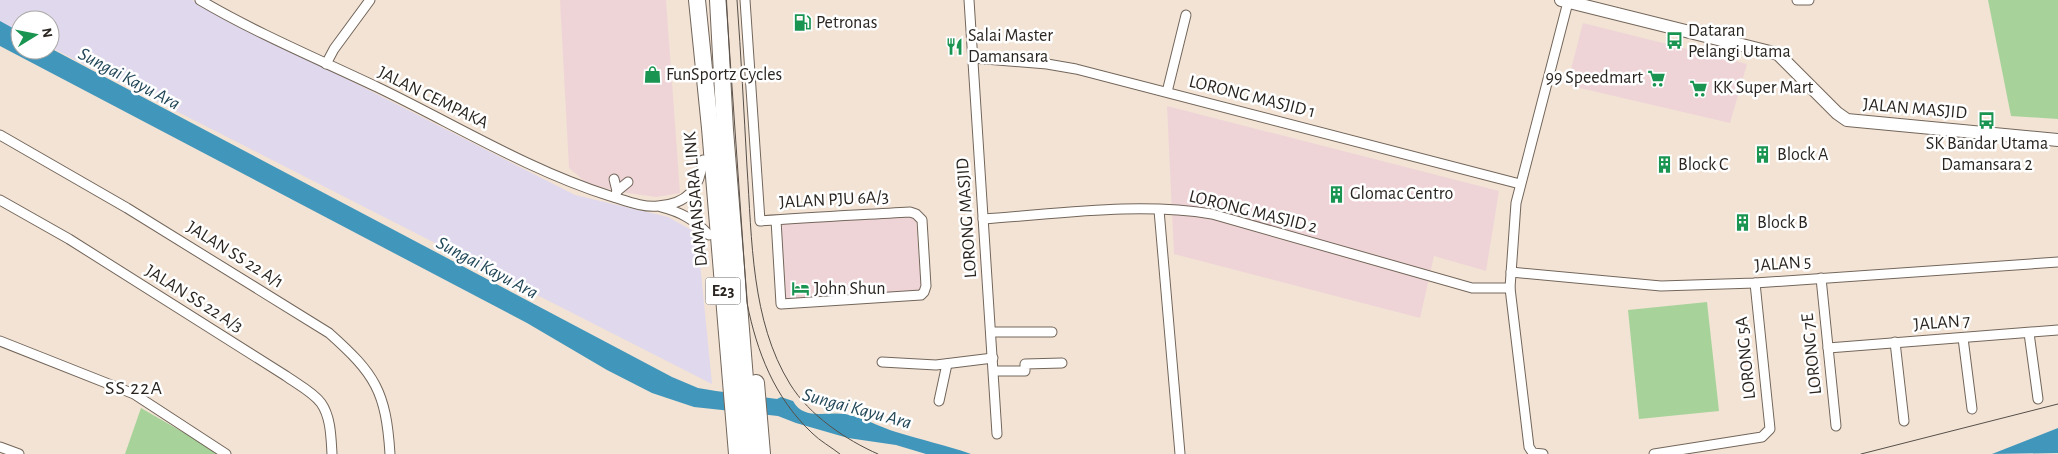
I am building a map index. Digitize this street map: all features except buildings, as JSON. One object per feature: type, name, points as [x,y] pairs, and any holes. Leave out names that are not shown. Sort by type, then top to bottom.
[{"type":"highway","name":"DAMANSARA LINK","points":[[697,0],[701,48],[717,129],[750,454]]},
{"type":"highway","name":"DAMANSARA LINK","points":[[718,0],[721,53],[717,129],[737,454]]},
{"type":"highway","points":[[701,48],[703,160],[726,447]]},
{"type":"highway","points":[[721,53],[734,116],[761,447]]},
{"type":"street","name":"JALAN CEMPAKA","points":[[200,0],[565,181],[680,211],[709,235]]},
{"type":"street","points":[[326,64],[334,49],[370,0]]},
{"type":"street","name":"JALAN PJU 6A/3","points":[[745,0],[760,221],[776,220],[910,212],[916,214],[922,220],[926,286],[924,292],[921,294],[781,304],[776,220]]},
{"type":"street","name":"LORONG MASJID","points":[[969,0],[997,434]]},
{"type":"street","points":[[1797,0],[1808,0]]},
{"type":"street","points":[[1543,454],[1533,453],[1529,447],[1510,288],[1516,203],[1542,102],[1564,1]]},
{"type":"street","name":"JALAN MASJID","points":[[1564,1],[1778,54],[1838,114],[1848,120],[2058,140]]},
{"type":"street","points":[[1167,92],[1186,15]]},
{"type":"street","name":"LORONG MASJID 1","points":[[973,58],[1046,64],[1076,70],[1520,184]]},
{"type":"street","name":"JALAN SS 22 A/1","points":[[0,135],[127,208],[329,332],[357,357],[376,385],[388,420],[390,454]]},
{"type":"street","points":[[658,206],[676,202],[694,189],[701,176],[703,160]]},
{"type":"street","points":[[614,179],[616,194]]},
{"type":"street","points":[[616,194],[628,182]]},
{"type":"street","name":"JALAN SS 22 A/3","points":[[0,200],[69,239],[286,376],[321,402],[326,413],[332,454]]},
{"type":"street","name":"LORONG MASJID 2","points":[[983,219],[1105,211],[1181,209],[1212,214],[1472,288],[1510,288]]},
{"type":"street","points":[[1159,210],[1180,454]]},
{"type":"street","name":"JALAN 5","points":[[1511,272],[1661,286],[1755,283],[2058,262]]},
{"type":"street","name":"LORONG 7E","points":[[1821,278],[1836,426]]},
{"type":"street","name":"LORONG 5A","points":[[1654,454],[1762,437],[1770,429],[1755,283]]},
{"type":"street","name":"JALAN 7","points":[[1828,348],[2058,330]]},
{"type":"street","points":[[991,332],[1052,332]]},
{"type":"street","points":[[2029,333],[2038,400]]},
{"type":"street","points":[[1963,338],[1972,409]]},
{"type":"street","points":[[0,341],[134,394],[226,454]]},
{"type":"street","points":[[1895,342],[1904,421]]},
{"type":"street","points":[[882,362],[946,364],[993,358]]},
{"type":"street","points":[[994,371],[1025,371],[1025,364],[1062,363]]},
{"type":"street","points":[[939,400],[946,364]]},
{"type":"street","points":[[0,446],[19,454]]},
{"type":"shaded area","points":[[0,0],[192,0],[575,195],[668,217],[697,233],[712,384],[60,52],[60,10],[10,10],[10,27],[0,22]]},
{"type":"shaded area","points":[[560,0],[666,0],[680,193],[656,197],[589,185],[569,168]]},
{"type":"shaded area","name":"Dataran Pelangi Utama","points":[[1583,23],[1747,64],[1730,123],[1567,85]]},
{"type":"shaded area","points":[[1167,106],[1499,191],[1486,271],[1434,256],[1420,318],[1174,254]]},
{"type":"shaded area","points":[[915,207],[922,298],[784,307],[778,215]]},
{"type":"green space","points":[[1988,0],[2058,0],[2058,119],[2011,116]]},
{"type":"green space","points":[[1707,302],[1719,411],[1639,419],[1628,310]]},
{"type":"green space","points":[[141,408],[219,453],[219,454],[125,454]]},
{"type":"water","points":[[0,21],[10,26],[10,51],[0,46]]},
{"type":"water","points":[[60,53],[672,377],[698,388],[777,399],[781,397],[793,401],[803,411],[809,413],[851,415],[896,432],[971,454],[926,454],[896,445],[848,438],[778,416],[694,407],[652,393],[607,370],[527,323],[27,60],[60,60]]},
{"type":"water","points":[[2058,428],[2058,453],[1992,454]]},
{"type":"tram line","points":[[726,0],[747,303],[751,321],[769,373],[787,404],[812,433],[840,454]]},
{"type":"tram line","points":[[737,0],[750,222],[756,279],[768,334],[777,360],[790,384],[807,406],[841,434],[878,454]]},
{"type":"tram line","points":[[1861,454],[2058,404]]},
{"type":"place","name":"Petronas","points":[[802,23]]},
{"type":"place","name":"Dataran Pelangi Utama","points":[[1674,41]]},
{"type":"place","name":"Salai Master Damansara","points":[[954,46]]},
{"type":"place","name":"FunSportz Cycles","points":[[652,75]]},
{"type":"place","name":"99 Speedmart","points":[[1657,78]]},
{"type":"place","name":"KK Super Mart","points":[[1699,88]]},
{"type":"place","name":"SK Bandar Utama Damansara 2","points":[[1987,121]]},
{"type":"place","name":"Block A","points":[[1763,155]]},
{"type":"place","name":"Block C","points":[[1664,165]]},
{"type":"place","name":"Glomac Centro","points":[[1336,194]]},
{"type":"place","name":"Block B","points":[[1743,223]]},
{"type":"place","name":"John Shun","points":[[800,289]]},
{"type":"district","name":"SS 22A","points":[[134,388]]},
{"type":"water label","name":"Sungai Kayu Ara","points":[[129,79]]},
{"type":"water label","name":"Sungai Kayu Ara","points":[[487,268]]},
{"type":"water label","name":"Sungai Kayu Ara","points":[[857,409]]}]
